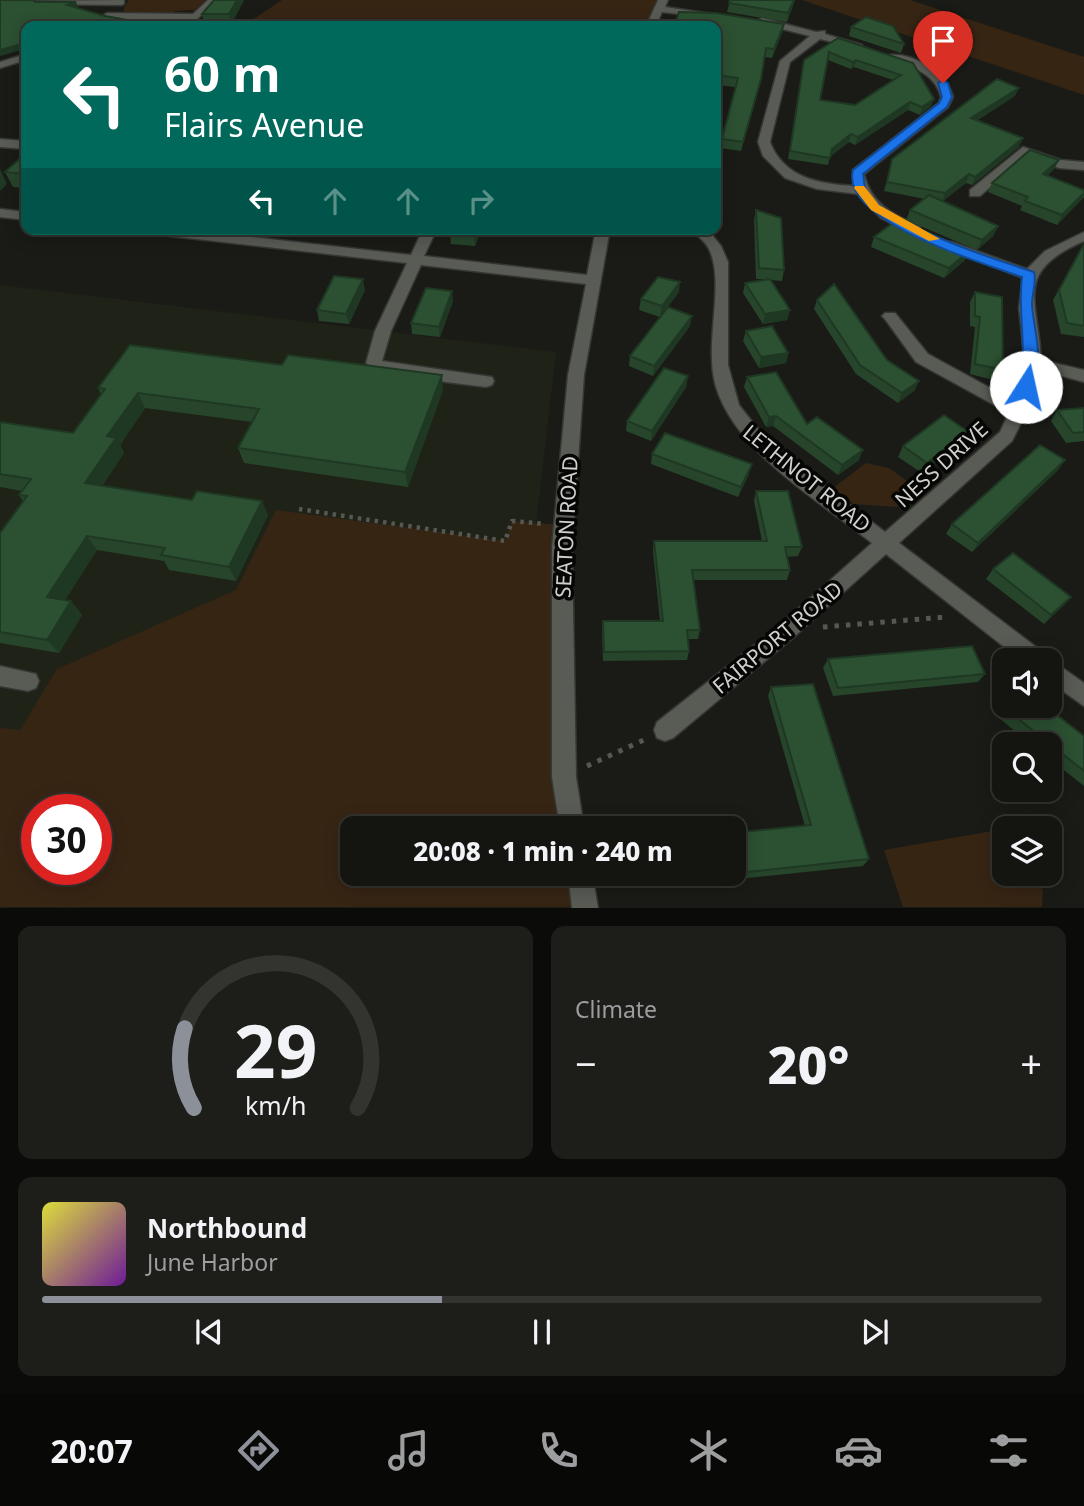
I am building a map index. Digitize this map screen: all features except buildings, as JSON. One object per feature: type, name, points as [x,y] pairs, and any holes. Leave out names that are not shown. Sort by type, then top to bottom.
[{"type":"street","points":[[124,1],[104,19],[196,17],[213,0]]},
{"type":"street","points":[[37,1],[124,1]]},
{"type":"street","points":[[652,21],[661,4],[724,16]]},
{"type":"street","points":[[750,19],[821,33],[876,51],[929,71],[943,83],[947,97],[944,105],[857,173],[860,190],[875,208],[928,236]]},
{"type":"street","points":[[821,33],[785,61],[764,142],[766,155],[777,166],[809,184],[860,190]]},
{"type":"street","points":[[0,65],[21,59]]},
{"type":"street","points":[[15,61],[21,68]]},
{"type":"street","points":[[0,143],[21,145]]},
{"type":"street","points":[[975,192],[1023,151],[1059,164],[1084,166]]},
{"type":"street","points":[[0,213],[21,215]]},
{"type":"street","points":[[196,235],[594,280]]},
{"type":"street","points":[[427,235],[383,331],[373,357],[374,363],[381,368],[486,381]]},
{"type":"street","name":"SEATON ROAD","points":[[570,816],[564,777],[564,525],[576,375],[602,235]]},
{"type":"street","name":"LETHNOT ROAD","points":[[707,235],[718,251],[722,268],[721,384],[741,426],[763,448],[1022,648]]},
{"type":"street","points":[[941,242],[1029,275],[1053,248],[1084,236]]},
{"type":"street","name":"NESS DRIVE","points":[[886,543],[1006,436],[1019,411],[1033,363],[1025,305],[1029,275]]},
{"type":"street","points":[[890,316],[922,358],[1019,411]]},
{"type":"street","points":[[1033,363],[1084,376]]},
{"type":"street","name":"FAIRPORT ROAD","points":[[665,730],[788,630],[886,543]]},
{"type":"street","points":[[0,677],[28,681]]},
{"type":"street","points":[[1062,679],[1084,696]]},
{"type":"street","points":[[582,886],[585,908]]},
{"type":"path","points":[[299,509],[505,541],[512,522],[564,525]]},
{"type":"path","points":[[788,630],[979,614]]},
{"type":"path","points":[[564,777],[665,730]]},
{"type":"shaded area","points":[[129,0],[205,0],[195,10],[175,11],[171,15],[125,12],[123,10]]},
{"type":"shaded area","points":[[282,0],[663,0],[653,21],[250,21]]},
{"type":"shaded area","points":[[802,0],[910,0],[1084,57],[1084,95]]},
{"type":"shaded area","points":[[0,285],[556,352],[534,543],[360,816],[340,816],[340,874],[0,908]]},
{"type":"shaded area","points":[[866,463],[889,468],[918,489],[897,507],[854,504],[833,488]]},
{"type":"shaded area","points":[[276,510],[505,541],[512,521],[564,525],[572,816],[340,816],[340,886],[582,886],[585,907],[0,907],[0,728],[20,730],[57,669],[236,590]]},
{"type":"shaded area","points":[[992,831],[992,886],[1040,886],[1043,891],[1042,907],[903,907],[884,850]]},
{"type":"slow traffic","points":[[860,188],[875,208],[934,239]]},
{"type":"route","points":[[943,83],[947,97],[944,105],[857,173],[860,190],[875,208],[904,225],[965,253],[1029,275],[1025,305],[1033,363],[1026,387]]}]
